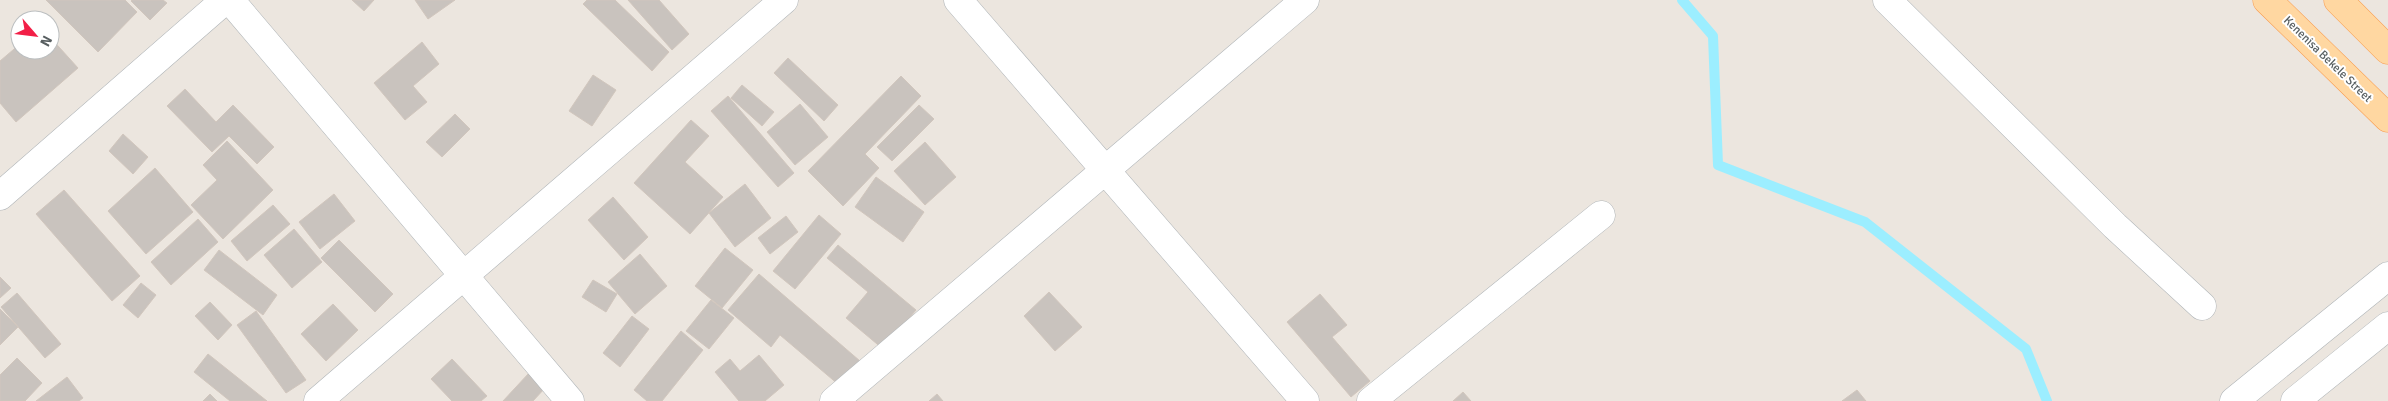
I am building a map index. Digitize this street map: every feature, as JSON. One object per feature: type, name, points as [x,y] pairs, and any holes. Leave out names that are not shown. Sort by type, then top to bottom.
[{"type":"main road","name":"Kenenisa Bekele Street","points":[[2267,0],[2388,118]]},
{"type":"main road","points":[[2338,0],[2388,50]]},
{"type":"street","points":[[0,196],[225,0]]},
{"type":"street","points":[[230,0],[570,401]]},
{"type":"street","points":[[318,401],[784,0]]},
{"type":"street","points":[[958,0],[1305,401]]},
{"type":"street","points":[[834,401],[1304,0]]},
{"type":"street","points":[[1887,0],[2108,219],[2202,306]]},
{"type":"street","points":[[1372,401],[1601,215]]},
{"type":"street","points":[[2234,401],[2388,276]]},
{"type":"street","points":[[2295,401],[2388,326]]},
{"type":"building","points":[[46,0],[125,0],[137,12],[98,52],[60,14],[60,10],[56,10]]},
{"type":"building","points":[[132,0],[163,0],[167,3],[150,20]]},
{"type":"building","points":[[352,0],[374,0],[364,11]]},
{"type":"building","points":[[415,0],[455,0],[428,19]]},
{"type":"building","points":[[587,0],[615,0],[669,52],[652,71],[583,4]]},
{"type":"building","points":[[628,0],[659,0],[689,34],[672,50]]},
{"type":"building","points":[[422,42],[439,64],[413,86],[427,102],[405,120],[374,83]]},
{"type":"building","points":[[60,48],[78,68],[16,122],[0,103],[0,61],[10,52],[10,60],[60,60]]},
{"type":"building","points":[[788,58],[838,105],[824,121],[774,73]]},
{"type":"building","points":[[593,75],[616,90],[592,126],[569,111]]},
{"type":"building","points":[[901,76],[921,96],[865,154],[879,168],[843,206],[808,171]]},
{"type":"building","points":[[742,85],[774,112],[762,126],[731,98]]},
{"type":"building","points":[[185,89],[216,122],[233,105],[274,147],[257,164],[229,136],[212,152],[167,106]]},
{"type":"building","points":[[728,96],[794,173],[778,187],[711,111]]},
{"type":"building","points":[[800,104],[828,137],[795,165],[767,132]]},
{"type":"building","points":[[919,105],[934,119],[892,161],[877,147]]},
{"type":"building","points":[[455,114],[470,129],[442,157],[426,142]]},
{"type":"building","points":[[691,120],[709,136],[685,162],[723,197],[690,234],[634,183]]},
{"type":"building","points":[[123,134],[148,157],[133,174],[109,151]]},
{"type":"building","points":[[227,141],[273,190],[223,239],[191,205],[217,180],[203,165]]},
{"type":"building","points":[[925,142],[956,177],[925,205],[894,171]]},
{"type":"building","points":[[155,168],[193,212],[146,254],[108,211]]},
{"type":"building","points":[[876,177],[924,212],[903,242],[855,207]]},
{"type":"building","points":[[745,184],[771,218],[735,247],[709,213]]},
{"type":"building","points":[[64,190],[140,276],[112,301],[36,214]]},
{"type":"building","points":[[334,194],[355,221],[320,249],[299,222]]},
{"type":"building","points":[[613,197],[648,237],[624,260],[588,220]]},
{"type":"building","points":[[273,205],[290,224],[247,261],[231,241]]},
{"type":"building","points":[[819,215],[841,234],[795,289],[773,271]]},
{"type":"building","points":[[786,216],[798,232],[770,254],[758,238]]},
{"type":"building","points":[[198,219],[218,242],[171,285],[151,262]]},
{"type":"building","points":[[294,229],[322,262],[292,288],[264,255]]},
{"type":"building","points":[[339,240],[393,294],[375,312],[321,258]]},
{"type":"building","points":[[838,245],[916,310],[883,349],[846,318],[868,292],[827,258]]},
{"type":"building","points":[[725,248],[753,270],[722,308],[695,286]]},
{"type":"building","points":[[219,250],[277,295],[263,315],[204,270]]},
{"type":"building","points":[[640,254],[667,286],[635,314],[608,282]]},
{"type":"building","points":[[759,274],[860,361],[839,385],[780,335],[771,347],[728,310]]},
{"type":"building","points":[[0,277],[11,288],[0,298]]},
{"type":"building","points":[[593,280],[617,294],[606,312],[582,297]]},
{"type":"building","points":[[141,283],[156,295],[138,318],[123,305]]},
{"type":"building","points":[[1049,292],[1082,327],[1055,351],[1024,316]]},
{"type":"building","points":[[17,293],[61,344],[45,358],[1,307]]},
{"type":"building","points":[[1320,294],[1347,325],[1332,337],[1370,381],[1351,397],[1287,322]]},
{"type":"building","points":[[711,300],[734,318],[709,349],[686,331]]},
{"type":"building","points":[[210,302],[232,325],[218,340],[195,316]]},
{"type":"building","points":[[333,304],[358,330],[326,361],[301,334]]},
{"type":"building","points":[[0,309],[18,327],[0,345]]},
{"type":"building","points":[[256,311],[306,380],[286,393],[237,325]]},
{"type":"building","points":[[632,316],[649,329],[620,367],[603,353]]},
{"type":"building","points":[[681,331],[703,350],[662,401],[647,401],[634,390]]},
{"type":"building","points":[[208,354],[267,401],[230,401],[194,372]]},
{"type":"building","points":[[759,355],[784,385],[765,401],[739,401],[715,372],[730,359],[740,371]]},
{"type":"building","points":[[17,358],[42,383],[25,401],[0,401],[0,375]]},
{"type":"building","points":[[452,359],[487,396],[481,401],[452,401],[431,379]]},
{"type":"building","points":[[529,373],[545,388],[533,401],[503,401]]},
{"type":"building","points":[[67,377],[83,398],[79,401],[36,401]]},
{"type":"building","points":[[1857,390],[1866,401],[1842,401]]},
{"type":"building","points":[[1463,392],[1471,401],[1453,401]]},
{"type":"building","points":[[210,394],[217,401],[203,401]]},
{"type":"building","points":[[937,394],[943,401],[929,401]]},
{"type":"waterway","points":[[1682,0],[1713,36],[1718,165],[1865,222],[2026,349],[2047,401]]}]
